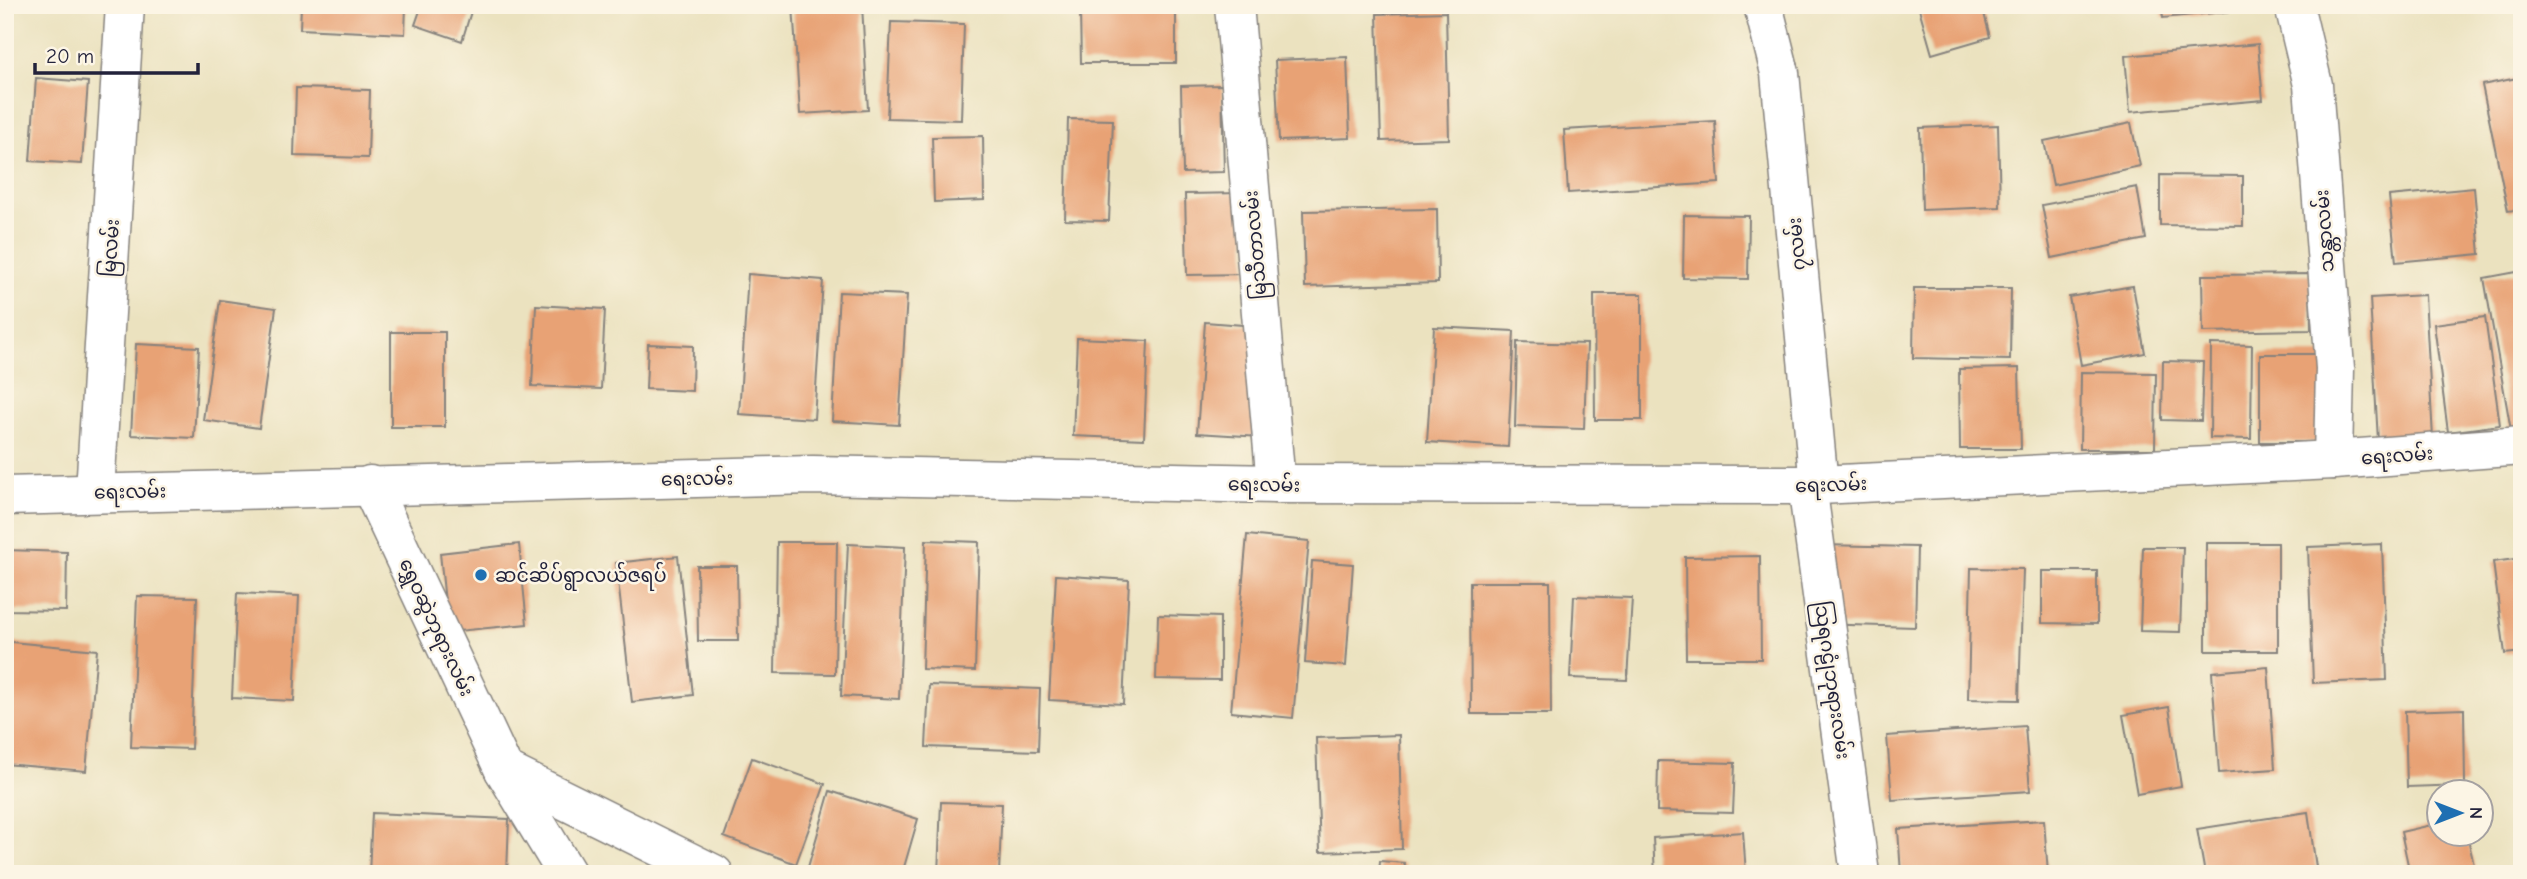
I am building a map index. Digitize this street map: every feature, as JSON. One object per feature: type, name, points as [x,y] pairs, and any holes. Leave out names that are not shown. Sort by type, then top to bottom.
[{"type":"street","name":"မြလမ်း","points":[[94,491],[125,5]]},
{"type":"street","name":"မြသီတာလမ်း","points":[[1234,5],[1276,484]]},
{"type":"street","name":"၇လမ်း","points":[[1763,5],[1780,73],[1813,485]]},
{"type":"street","name":"သန္တာလမ်း","points":[[2294,5],[2313,85],[2335,368],[2333,460]]},
{"type":"street","name":"ရေးလမ်း","points":[[5,496],[94,491],[813,475],[1276,484],[1813,485],[2333,460],[2522,446]]},
{"type":"street","name":"ရွှေဝဆွဲဘုရားလမ်း","points":[[370,485],[504,770],[567,874]]},
{"type":"street","name":"သြရဂဠုံဘုရားလမ်း","points":[[1813,485],[1860,874]]},
{"type":"street","points":[[504,770],[714,874]]},
{"type":"building","points":[[301,5],[406,5],[405,34],[300,29]]},
{"type":"building","points":[[422,5],[473,5],[462,41],[415,25]]},
{"type":"building","points":[[793,5],[862,5],[868,110],[800,114]]},
{"type":"building","points":[[1918,5],[1982,5],[1990,37],[1932,54]]},
{"type":"building","points":[[2161,5],[2244,5],[2244,10],[2163,18]]},
{"type":"building","points":[[1080,10],[1176,10],[1176,63],[1081,63]]},
{"type":"building","points":[[1446,12],[1449,139],[1381,141],[1377,14]]},
{"type":"building","points":[[891,22],[964,24],[961,120],[887,118]]},
{"type":"building","points":[[2258,44],[2263,100],[2130,112],[2125,56]]},
{"type":"building","points":[[1347,57],[1350,138],[1279,141],[1275,60]]},
{"type":"building","points":[[2522,77],[2522,209],[2508,211],[2482,85]]},
{"type":"building","points":[[36,78],[88,82],[82,164],[30,161]]},
{"type":"building","points":[[1222,85],[1224,172],[1183,173],[1181,86]]},
{"type":"building","points":[[296,88],[370,90],[368,158],[294,156]]},
{"type":"building","points":[[1068,119],[1113,120],[1109,221],[1065,220]]},
{"type":"building","points":[[1715,121],[1719,183],[1568,193],[1564,130]]},
{"type":"building","points":[[2131,123],[2140,166],[2053,185],[2044,141]]},
{"type":"building","points":[[1998,125],[2000,207],[1922,210],[1920,128]]},
{"type":"building","points":[[983,136],[984,200],[934,202],[932,137]]},
{"type":"building","points":[[2160,175],[2243,176],[2243,226],[2160,225]]},
{"type":"building","points":[[2137,187],[2146,239],[2052,258],[2042,205]]},
{"type":"building","points":[[2474,188],[2480,254],[2396,262],[2389,196]]},
{"type":"building","points":[[1244,193],[1246,274],[1187,275],[1185,194]]},
{"type":"building","points":[[1437,209],[1438,283],[1305,287],[1303,211]]},
{"type":"building","points":[[1684,215],[1749,216],[1748,279],[1683,278]]},
{"type":"building","points":[[2522,271],[2522,435],[2512,436],[2484,278]]},
{"type":"building","points":[[748,274],[823,280],[814,419],[739,414]]},
{"type":"building","points":[[2310,274],[2311,330],[2203,332],[2202,275]]},
{"type":"building","points":[[2133,286],[2145,353],[2081,365],[2069,297]]},
{"type":"building","points":[[1914,288],[2011,288],[2010,360],[1913,358]]},
{"type":"building","points":[[839,292],[907,295],[899,425],[832,421]]},
{"type":"building","points":[[1594,294],[1642,294],[1642,420],[1595,420]]},
{"type":"building","points":[[2425,295],[2433,438],[2378,441],[2370,298]]},
{"type":"building","points":[[220,300],[276,308],[259,428],[203,420]]},
{"type":"building","points":[[536,305],[605,309],[601,389],[532,386]]},
{"type":"building","points":[[2485,317],[2500,425],[2448,432],[2434,324]]},
{"type":"building","points":[[1205,322],[1268,327],[1261,437],[1197,433]]},
{"type":"building","points":[[1434,327],[1514,331],[1508,447],[1427,442]]},
{"type":"building","points":[[391,332],[445,332],[445,427],[391,427]]},
{"type":"building","points":[[1077,338],[1148,341],[1144,439],[1073,436]]},
{"type":"building","points":[[1517,342],[1587,344],[1584,429],[1515,427]]},
{"type":"building","points":[[136,344],[199,347],[194,438],[131,435]]},
{"type":"building","points":[[648,344],[693,346],[692,391],[646,389]]},
{"type":"building","points":[[2211,344],[2252,345],[2251,439],[2210,438]]},
{"type":"building","points":[[2260,354],[2327,354],[2327,442],[2260,442]]},
{"type":"building","points":[[2163,361],[2203,362],[2201,421],[2162,420]]},
{"type":"building","points":[[2019,368],[2021,449],[1960,449],[1959,369]]},
{"type":"building","points":[[2081,372],[2156,373],[2155,449],[2080,449]]},
{"type":"building","points":[[1247,535],[1309,541],[1293,718],[1231,712]]},
{"type":"building","points":[[926,540],[979,542],[975,671],[922,669]]},
{"type":"building","points":[[777,542],[837,542],[835,674],[775,673]]},
{"type":"building","points":[[2206,543],[2278,543],[2278,651],[2206,651]]},
{"type":"building","points":[[519,544],[527,624],[448,632],[440,553]]},
{"type":"building","points":[[848,544],[905,547],[899,699],[841,696]]},
{"type":"building","points":[[2382,544],[2387,680],[2313,683],[2308,547]]},
{"type":"building","points":[[1820,545],[1917,547],[1915,627],[1817,624]]},
{"type":"building","points":[[2143,547],[2183,547],[2180,632],[2140,631]]},
{"type":"building","points":[[5,550],[67,552],[66,611],[5,610]]},
{"type":"building","points":[[678,556],[693,695],[632,702],[616,563]]},
{"type":"building","points":[[1760,556],[1761,659],[1686,659],[1685,557]]},
{"type":"building","points":[[2522,558],[2522,652],[2505,654],[2493,562]]},
{"type":"building","points":[[1312,561],[1353,564],[1346,666],[1305,663]]},
{"type":"building","points":[[697,566],[737,566],[738,641],[698,641]]},
{"type":"building","points":[[1971,568],[2023,569],[2019,700],[1968,699]]},
{"type":"building","points":[[2042,571],[2097,571],[2097,624],[2042,623]]},
{"type":"building","points":[[1056,575],[1129,580],[1123,704],[1049,700]]},
{"type":"building","points":[[1470,582],[1550,582],[1551,714],[1471,714]]},
{"type":"building","points":[[237,593],[299,596],[294,701],[232,698]]},
{"type":"building","points":[[137,596],[197,597],[191,749],[131,747]]},
{"type":"building","points":[[1574,596],[1632,598],[1627,680],[1570,678]]},
{"type":"building","points":[[1158,615],[1220,617],[1220,680],[1156,679]]},
{"type":"building","points":[[11,642],[97,650],[86,771],[5,764],[5,704]]},
{"type":"building","points":[[2268,667],[2275,769],[2219,773],[2212,672]]},
{"type":"building","points":[[929,685],[1040,689],[1038,751],[926,747]]},
{"type":"building","points":[[2169,707],[2181,786],[2137,794],[2123,715]]},
{"type":"building","points":[[2464,709],[2465,778],[2426,778],[2426,786],[2407,787],[2405,711]]},
{"type":"building","points":[[2025,726],[2030,791],[1892,800],[1887,736]]},
{"type":"building","points":[[1399,735],[1402,849],[1320,852],[1316,738]]},
{"type":"building","points":[[752,758],[825,784],[796,864],[724,837]]},
{"type":"building","points":[[1658,761],[1735,763],[1733,813],[1657,811]]},
{"type":"building","points":[[830,791],[918,819],[902,874],[806,874]]},
{"type":"building","points":[[941,802],[1002,804],[999,874],[938,874]]},
{"type":"building","points":[[2308,812],[2317,874],[2205,874],[2197,829]]},
{"type":"building","points":[[372,813],[509,819],[507,874],[369,874]]},
{"type":"building","points":[[2044,820],[2048,874],[1901,874],[1898,829]]},
{"type":"building","points":[[2426,826],[2426,848],[2470,848],[2476,874],[2410,874],[2401,832]]},
{"type":"building","points":[[1743,832],[1746,874],[1655,874],[1653,838]]},
{"type":"building","points":[[1380,861],[1405,863],[1404,874],[1379,874]]},
{"type":"place","name":"ဆင်ဆိပ်ရွာလယ်ဇရပ်","points":[[481,575]]}]
